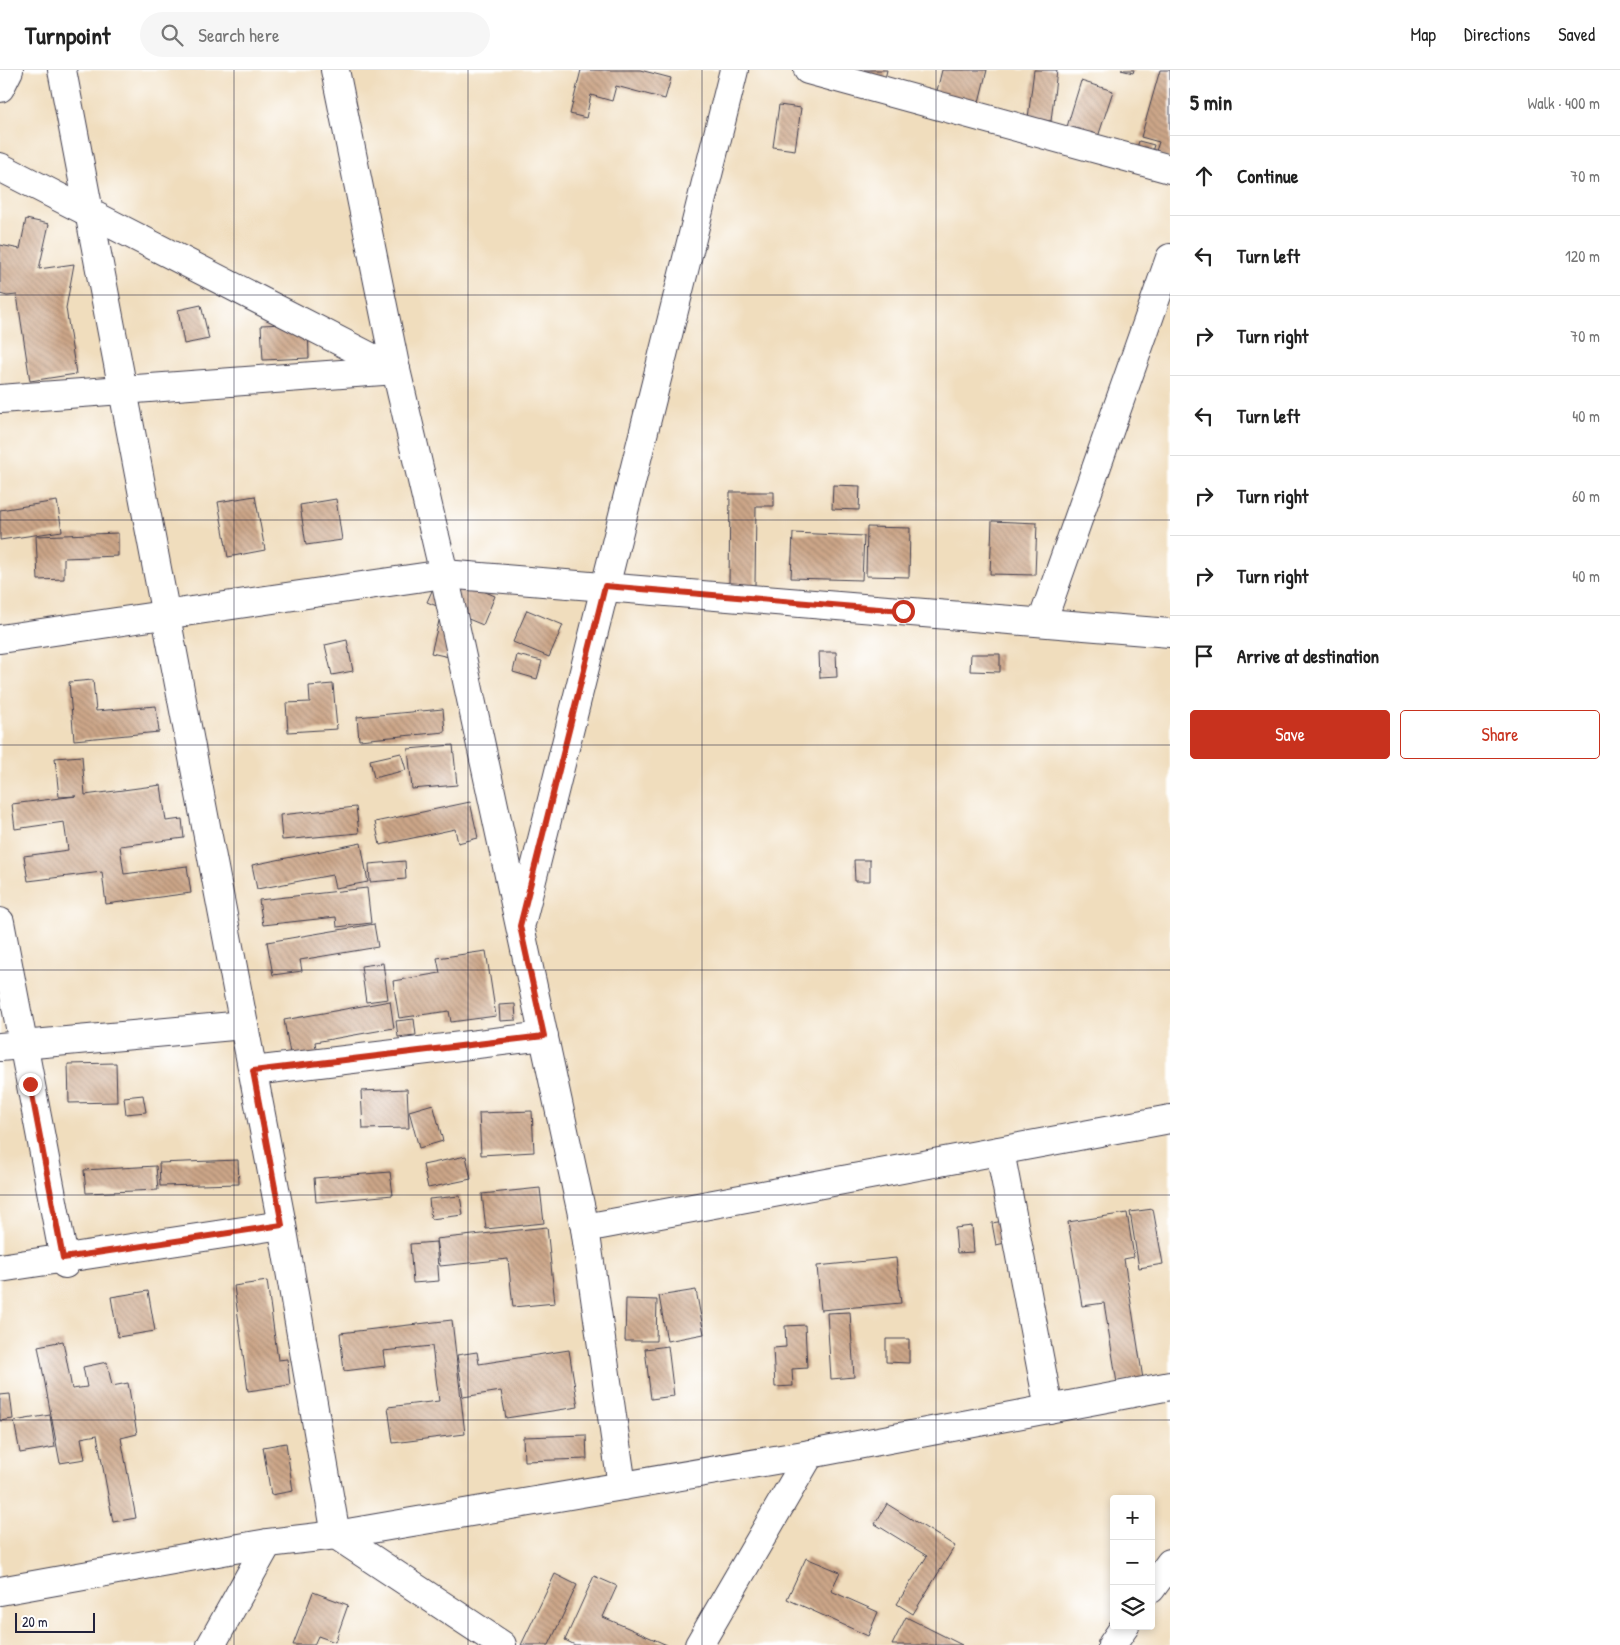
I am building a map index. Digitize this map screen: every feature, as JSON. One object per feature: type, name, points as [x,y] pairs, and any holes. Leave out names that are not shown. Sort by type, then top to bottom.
[{"type":"street","points":[[0,88],[9,70]]},
{"type":"street","points":[[62,70],[282,1225],[336,1535],[502,1645]]},
{"type":"street","points":[[335,70],[396,370],[444,574],[585,1228],[622,1486]]},
{"type":"street","points":[[520,926],[734,70]]},
{"type":"street","points":[[808,70],[1170,170]]},
{"type":"street","points":[[0,167],[396,370]]},
{"type":"street","points":[[1042,622],[1170,258]]},
{"type":"street","points":[[0,399],[396,370]]},
{"type":"street","points":[[0,639],[444,574],[1170,633]]},
{"type":"street","points":[[0,922],[12,1046],[64,1261]]},
{"type":"street","points":[[12,1046],[244,1025]]},
{"type":"street","points":[[253,1071],[544,1036]]},
{"type":"street","points":[[585,1228],[1170,1119]]},
{"type":"street","points":[[1000,1151],[1049,1409]]},
{"type":"street","points":[[0,1268],[64,1261],[282,1225]]},
{"type":"street","points":[[0,1591],[268,1543],[336,1535],[810,1454],[1170,1386]]},
{"type":"street","points":[[699,1645],[810,1454]]},
{"type":"street","points":[[211,1645],[268,1543]]},
{"type":"street","points":[[1154,1585],[1170,1563]]},
{"type":"street","points":[[1112,1645],[1122,1630]]},
{"type":"building","points":[[581,70],[640,70],[671,78],[665,99],[616,86],[612,101],[591,95],[586,118],[570,114]]},
{"type":"building","points":[[864,70],[887,70],[884,83],[863,77]]},
{"type":"building","points":[[942,70],[987,70],[976,114],[934,103]]},
{"type":"building","points":[[1034,70],[1057,70],[1051,121],[1028,118]]},
{"type":"building","points":[[1121,70],[1134,70],[1133,73]]},
{"type":"building","points":[[1160,70],[1170,70],[1170,158],[1155,154],[1159,142],[1141,137]]},
{"type":"building","points":[[1081,81],[1113,91],[1097,140],[1066,130]]},
{"type":"building","points":[[779,105],[801,108],[795,150],[773,147]]},
{"type":"building","points":[[1139,141],[1154,145],[1148,165],[1133,161]]},
{"type":"building","points":[[26,219],[49,224],[39,269],[74,264],[66,308],[76,374],[30,381],[17,295],[7,296],[0,294],[0,245],[20,249]]},
{"type":"building","points":[[201,305],[209,339],[184,344],[178,310]]},
{"type":"building","points":[[308,323],[309,358],[263,360],[261,325]]},
{"type":"building","points":[[833,485],[860,486],[859,510],[832,509]]},
{"type":"building","points":[[730,492],[774,492],[774,506],[756,506],[755,585],[729,585]]},
{"type":"building","points":[[255,496],[265,550],[228,557],[218,502]]},
{"type":"building","points":[[336,499],[342,540],[306,545],[300,505]]},
{"type":"building","points":[[57,501],[62,531],[0,540],[0,510]]},
{"type":"building","points":[[992,521],[1037,523],[1035,575],[990,574]]},
{"type":"building","points":[[867,527],[910,528],[909,577],[866,576]]},
{"type":"building","points":[[118,533],[118,556],[64,558],[64,579],[38,580],[36,536]]},
{"type":"building","points":[[793,533],[864,536],[862,580],[791,578]]},
{"type":"building","points":[[440,573],[495,596],[483,625],[427,602]]},
{"type":"building","points":[[527,610],[563,625],[549,657],[513,642]]},
{"type":"building","points":[[441,613],[449,657],[431,653]]},
{"type":"building","points":[[347,640],[353,671],[332,675],[325,645]]},
{"type":"building","points":[[819,652],[836,652],[837,677],[820,678]]},
{"type":"building","points":[[971,654],[1000,654],[1000,672],[970,671]]},
{"type":"building","points":[[517,655],[542,661],[537,679],[513,672]]},
{"type":"building","points":[[93,680],[96,711],[156,706],[159,732],[74,740],[69,682]]},
{"type":"building","points":[[333,684],[337,729],[288,732],[286,703],[310,702],[309,686]]},
{"type":"building","points":[[443,709],[445,732],[359,740],[357,717]]},
{"type":"building","points":[[453,745],[457,785],[412,789],[408,749]]},
{"type":"building","points":[[401,753],[406,770],[374,778],[370,760]]},
{"type":"building","points":[[82,756],[85,795],[161,785],[166,821],[182,819],[184,838],[120,846],[124,874],[187,866],[191,893],[106,904],[102,872],[28,881],[24,856],[68,850],[64,822],[15,829],[12,804],[76,796],[59,797],[55,758]]},
{"type":"building","points":[[470,802],[478,838],[458,843],[455,829],[380,845],[375,822]]},
{"type":"building","points":[[356,807],[359,833],[282,840],[280,815]]},
{"type":"building","points":[[361,843],[368,882],[335,888],[332,875],[257,889],[252,865]]},
{"type":"building","points":[[854,860],[870,860],[870,881],[855,881]]},
{"type":"building","points":[[405,861],[406,879],[370,882],[369,864]]},
{"type":"building","points":[[367,888],[371,923],[337,927],[336,917],[263,925],[259,900]]},
{"type":"building","points":[[374,924],[378,947],[300,960],[302,971],[273,975],[267,942]]},
{"type":"building","points":[[486,951],[496,1016],[451,1022],[449,1011],[399,1018],[393,981],[440,973],[437,958]]},
{"type":"building","points":[[383,963],[388,999],[366,1002],[361,966]]},
{"type":"building","points":[[390,1001],[394,1028],[315,1042],[317,1055],[291,1059],[284,1020]]},
{"type":"building","points":[[515,1004],[516,1020],[500,1021],[499,1005]]},
{"type":"building","points":[[414,1019],[416,1035],[398,1037],[396,1021]]},
{"type":"building","points":[[116,1063],[117,1102],[69,1103],[68,1064]]},
{"type":"building","points":[[407,1089],[409,1128],[363,1129],[361,1091]]},
{"type":"building","points":[[143,1095],[146,1112],[126,1114],[124,1097]]},
{"type":"building","points":[[433,1104],[443,1141],[419,1148],[409,1111]]},
{"type":"building","points":[[532,1111],[534,1152],[481,1155],[479,1113]]},
{"type":"building","points":[[466,1156],[471,1179],[428,1188],[423,1165]]},
{"type":"building","points":[[238,1160],[239,1184],[160,1186],[159,1163]]},
{"type":"building","points":[[156,1166],[158,1190],[86,1193],[84,1170]]},
{"type":"building","points":[[390,1172],[393,1195],[316,1202],[314,1178]]},
{"type":"building","points":[[540,1188],[544,1223],[486,1229],[482,1194]]},
{"type":"building","points":[[460,1196],[463,1215],[431,1219],[429,1199]]},
{"type":"building","points":[[1153,1209],[1163,1264],[1139,1268],[1130,1212]]},
{"type":"building","points":[[1127,1213],[1134,1257],[1124,1259],[1143,1379],[1117,1383],[1104,1303],[1082,1306],[1068,1222]]},
{"type":"building","points":[[1009,1220],[1014,1241],[996,1245],[992,1223]]},
{"type":"building","points":[[972,1226],[974,1252],[957,1253],[955,1228]]},
{"type":"building","points":[[547,1227],[555,1303],[513,1307],[508,1259],[440,1266],[436,1239]]},
{"type":"building","points":[[436,1242],[439,1281],[413,1283],[410,1244]]},
{"type":"building","points":[[896,1258],[901,1303],[821,1310],[817,1266]]},
{"type":"building","points":[[267,1281],[278,1360],[287,1359],[290,1385],[248,1391],[234,1286]]},
{"type":"building","points":[[696,1290],[704,1334],[667,1341],[659,1296]]},
{"type":"building","points":[[148,1291],[155,1331],[118,1337],[111,1297]]},
{"type":"building","points":[[626,1299],[657,1300],[656,1341],[625,1341]]},
{"type":"building","points":[[850,1312],[854,1377],[831,1379],[827,1313]]},
{"type":"building","points":[[452,1320],[465,1434],[393,1443],[388,1407],[439,1401],[432,1346],[383,1351],[385,1366],[344,1371],[340,1333]]},
{"type":"building","points":[[805,1325],[807,1368],[792,1369],[793,1386],[775,1387],[773,1348],[786,1347],[785,1326]]},
{"type":"building","points":[[886,1339],[909,1339],[909,1363],[886,1362]]},
{"type":"building","points":[[63,1341],[72,1389],[87,1387],[83,1367],[107,1362],[112,1386],[128,1383],[137,1434],[121,1438],[136,1518],[113,1522],[97,1435],[81,1438],[85,1459],[60,1463],[38,1346]]},
{"type":"building","points":[[668,1346],[674,1396],[651,1399],[645,1349]]},
{"type":"building","points":[[569,1350],[578,1407],[506,1418],[501,1391],[463,1397],[457,1355],[477,1352],[479,1364]]},
{"type":"building","points":[[10,1394],[13,1419],[0,1421],[0,1395]]},
{"type":"building","points":[[50,1415],[55,1447],[20,1453],[14,1421]]},
{"type":"building","points":[[586,1435],[587,1459],[524,1461],[523,1437]]},
{"type":"building","points":[[286,1443],[293,1491],[271,1495],[263,1447]]},
{"type":"building","points":[[887,1504],[955,1546],[913,1614],[897,1604],[927,1556],[875,1524]]},
{"type":"building","points":[[806,1558],[840,1572],[831,1591],[878,1612],[868,1636],[787,1599]]},
{"type":"building","points":[[555,1574],[577,1585],[549,1645],[521,1645]]},
{"type":"building","points":[[594,1576],[617,1586],[603,1617],[667,1645],[575,1645],[565,1640]]},
{"type":"building","points":[[313,1592],[348,1605],[335,1642],[318,1636],[314,1645],[293,1645]]},
{"type":"building","points":[[906,1617],[962,1645],[892,1645]]},
{"type":"route","points":[[30,1084],[63,1258],[282,1225],[253,1071],[544,1036],[520,926],[605,586],[903,611]]}]
